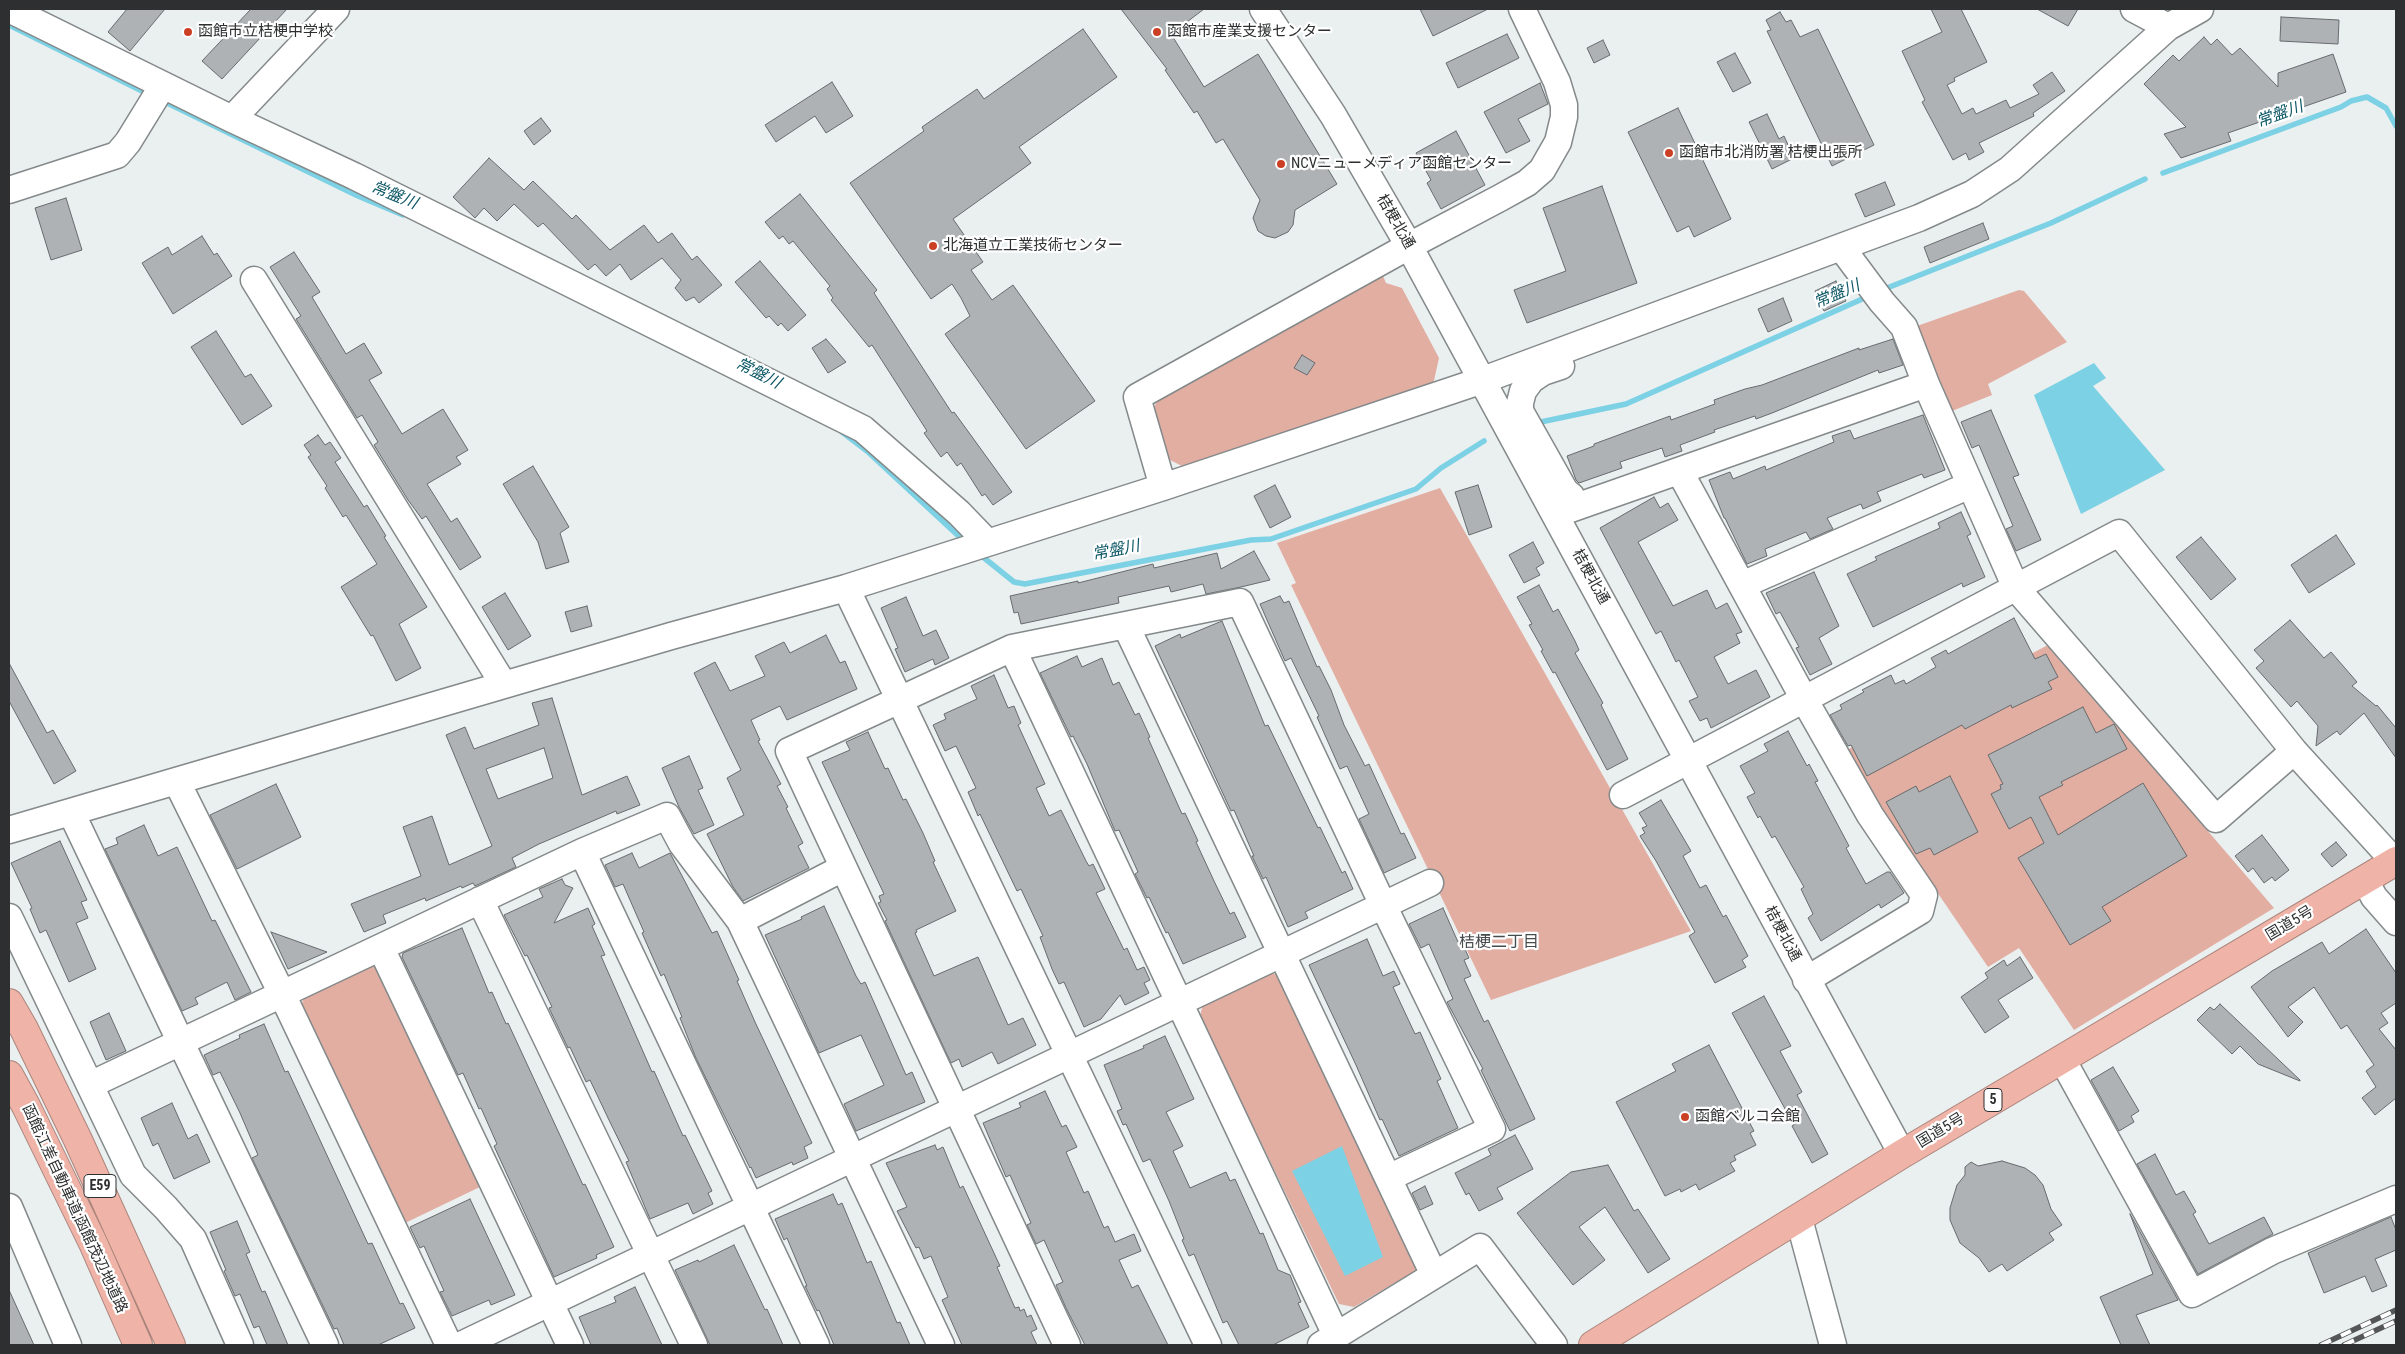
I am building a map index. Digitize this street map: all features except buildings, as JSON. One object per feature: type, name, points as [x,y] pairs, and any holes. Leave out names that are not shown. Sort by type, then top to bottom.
[{"type":"highway","name":"国道5号","points":[[1593,1345],[1902,1154],[2396,862]]},
{"type":"highway","name":"E59","points":[[9,996],[121,1230],[171,1345]]},
{"type":"highway","name":"E59","points":[[9,1003],[24,1030]]},
{"type":"highway","name":"函館江差自動車道;函館茂辺地道路","points":[[9,1075],[26,1106],[92,1243],[138,1345]]},
{"type":"street","points":[[9,9],[158,94],[232,119],[354,176],[863,429],[959,513],[974,546]]},
{"type":"street","points":[[232,119],[336,9]]},
{"type":"street","name":"桔梗北通","points":[[1263,9],[1333,115],[1409,246],[1483,380],[1563,505],[1690,759],[1806,980],[1902,1154]]},
{"type":"street","points":[[1163,487],[1137,397],[1409,246],[1527,183],[1542,170],[1555,149],[1564,117],[1562,94],[1522,9]]},
{"type":"street","points":[[2134,9],[2168,27]]},
{"type":"street","points":[[1926,384],[1680,472],[1563,505],[1561,483],[1520,411],[1523,391],[1531,380],[1543,372],[1845,253],[1972,194],[2010,169],[2168,27],[2200,9]]},
{"type":"street","points":[[9,190],[117,155],[158,94]]},
{"type":"street","points":[[1845,253],[1876,295],[1904,327],[1926,384],[2016,588],[2216,818],[2294,751]]},
{"type":"street","points":[[9,830],[504,685],[846,588],[1163,487],[1483,380],[1845,253]]},
{"type":"street","points":[[254,280],[504,685]]},
{"type":"street","points":[[1680,472],[1804,699],[1870,815],[1924,894],[1920,911],[1806,980]]},
{"type":"street","points":[[1742,585],[1970,486]]},
{"type":"street","points":[[1622,795],[2119,534],[2294,751],[2396,862]]},
{"type":"street","points":[[846,588],[1208,1345]]},
{"type":"street","points":[[1068,1345],[842,868],[789,751],[1012,648],[1240,602],[1383,905],[1492,1129],[1388,1178]]},
{"type":"street","points":[[1126,626],[1434,1275]]},
{"type":"street","points":[[1012,648],[1179,1002],[1329,1340],[1480,1247],[1554,1345]]},
{"type":"street","points":[[177,782],[282,994],[449,1345]]},
{"type":"street","points":[[71,812],[325,1345]]},
{"type":"street","points":[[90,1085],[582,852],[667,816],[682,844],[740,921],[941,1345]]},
{"type":"street","points":[[582,852],[749,1208],[816,1345]]},
{"type":"street","points":[[740,921],[842,868]]},
{"type":"street","points":[[2365,880],[2374,897],[2396,922]]},
{"type":"street","points":[[461,1345],[1430,883]]},
{"type":"street","points":[[480,900],[694,1345]]},
{"type":"street","points":[[9,917],[133,1175],[166,1208],[193,1239],[240,1345]]},
{"type":"street","points":[[381,948],[570,1345]]},
{"type":"street","points":[[2062,1059],[2192,1294],[2272,1251],[2396,1199]]},
{"type":"street","points":[[9,1207],[68,1345]]},
{"type":"street","points":[[1799,1219],[1833,1345]]},
{"type":"shaded area","points":[[1383,276],[1386,283],[1402,288],[1439,358],[1433,385],[1182,466],[1164,457],[1152,414],[1157,400]]},
{"type":"shaded area","points":[[2019,290],[2024,291],[2067,342],[1988,384],[1992,395],[1952,411],[1917,326]]},
{"type":"shaded area","points":[[1440,488],[1691,931],[1491,1000],[1291,585],[1296,583],[1277,543]]},
{"type":"shaded area","points":[[2048,645],[2274,908],[2074,1030],[2019,948],[1988,967],[1880,808],[1847,750]]},
{"type":"shaded area","points":[[365,964],[381,968],[484,1185],[403,1224],[300,1009],[306,992]]},
{"type":"shaded area","points":[[1266,971],[1280,976],[1418,1259],[1415,1271],[1354,1307],[1339,1304],[1200,1016],[1204,1000]]},
{"type":"water","points":[[2094,363],[2106,378],[2093,386],[2165,470],[2081,514],[2034,395]]},
{"type":"water","points":[[1342,1146],[1383,1257],[1345,1276],[1292,1171]]},
{"type":"waterway","name":"常盤川","points":[[9,25],[150,95]]},
{"type":"waterway","name":"常盤川","points":[[2163,173],[2341,107],[2351,101],[2367,97],[2386,108],[2396,126]]},
{"type":"waterway","name":"常盤川","points":[[161,100],[358,196],[403,215]]},
{"type":"waterway","name":"常盤川","points":[[1882,290],[2051,223],[2145,179]]},
{"type":"waterway","name":"常盤川","points":[[1536,423],[1626,404],[1869,296]]},
{"type":"waterway","name":"常盤川","points":[[842,432],[867,451],[965,542]]},
{"type":"waterway","name":"常盤川","points":[[978,553],[1014,582],[1025,584],[1251,540],[1271,539],[1416,489],[1441,468],[1484,441]]},
{"type":"railway","points":[[2321,1345],[2396,1310]]},
{"type":"railway","points":[[2344,1345],[2396,1321]]},
{"type":"place","name":"函館市立桔梗中学校","points":[[188,32]]},
{"type":"place","name":"函館市産業支援センター","points":[[1157,32]]},
{"type":"place","name":"函館市北消防署 桔梗出張所","points":[[1669,153]]},
{"type":"place","name":"NCVニューメディア函館センター","points":[[1281,164]]},
{"type":"place","name":"北海道立工業技術センター","points":[[933,246]]},
{"type":"place","name":"函館ベルコ会館","points":[[1685,1117]]},
{"type":"district","name":"桔梗二丁目","points":[[1499,943]]}]
